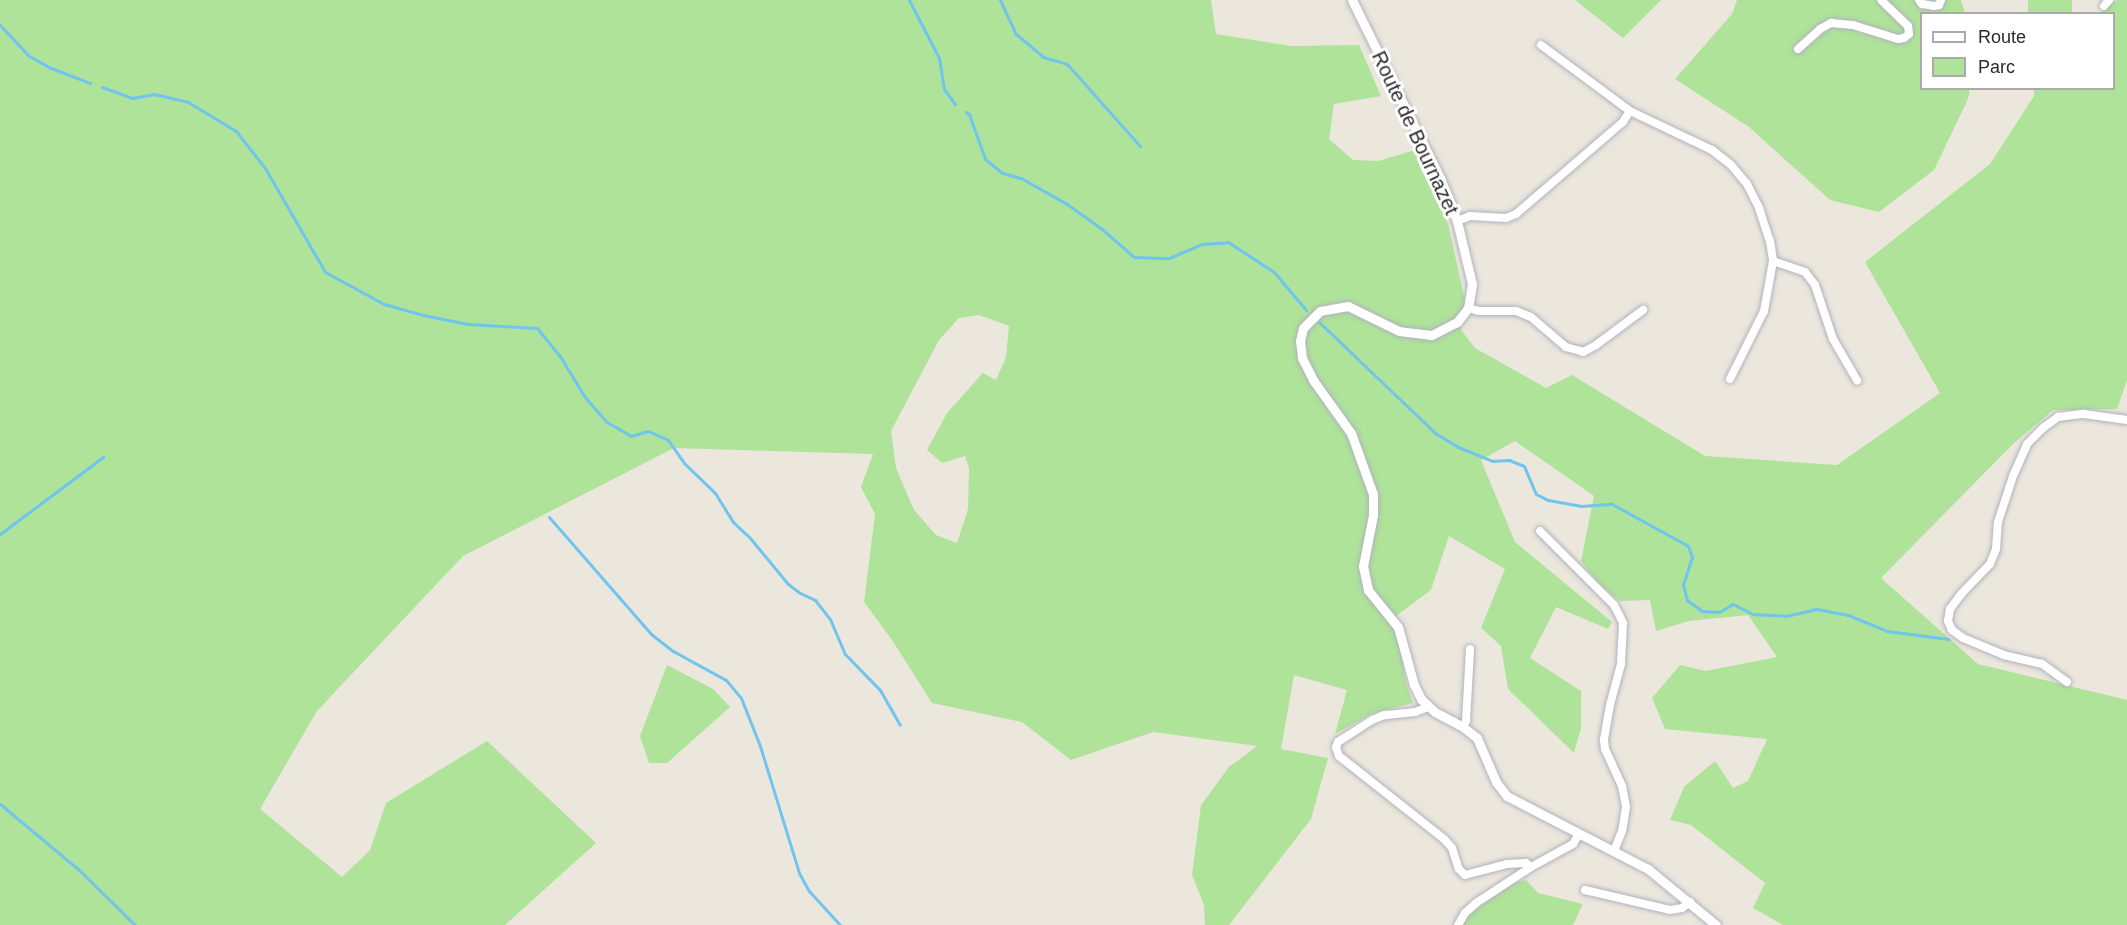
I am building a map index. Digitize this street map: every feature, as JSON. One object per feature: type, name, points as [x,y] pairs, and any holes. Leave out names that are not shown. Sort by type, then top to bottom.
[{"type":"street","name":"Route de Bournazet","points":[[1352,0],[1424,142],[1456,221],[1472,284],[1468,308]]},
{"type":"street","points":[[1798,49],[1820,28],[1831,23],[1853,25],[1898,39],[1904,38],[1909,34],[1908,26],[1881,0]]},
{"type":"street","points":[[1918,0],[1922,4],[1934,6],[1939,5],[1941,0]]},
{"type":"street","points":[[1541,45],[1630,111],[1668,131],[1697,141],[1731,165],[1747,184],[1760,208],[1770,241],[1773,261],[1764,312],[1730,379]]},
{"type":"street","points":[[1456,221],[1470,216],[1506,218],[1516,214],[1623,122],[1630,111]]},
{"type":"street","points":[[1773,261],[1805,272],[1815,285],[1833,339],[1857,380]]},
{"type":"street","points":[[1643,310],[1583,352],[1566,347],[1531,316],[1516,311],[1479,311],[1468,308],[1457,322],[1431,335],[1398,331],[1348,306],[1320,311],[1304,328],[1300,341],[1302,358],[1313,380],[1351,433],[1373,494],[1373,515],[1363,566],[1368,590],[1398,627],[1414,685],[1428,707],[1463,727],[1477,738],[1497,782],[1507,796],[1648,869],[1716,925]]},
{"type":"street","points":[[2067,682],[2042,664],[2004,655],[1963,638],[1952,630],[1948,621],[1949,615],[1962,593],[1990,564],[1996,549],[1998,522],[2013,476],[2027,444],[2058,417],[2084,414],[2127,420]]},
{"type":"street","points":[[1540,531],[1614,605],[1623,623],[1621,664],[1604,740],[1605,749],[1622,786],[1626,807],[1623,825],[1614,851]]},
{"type":"street","points":[[1463,727],[1466,721],[1470,649]]},
{"type":"street","points":[[1428,707],[1415,712],[1384,715],[1372,720],[1346,736],[1336,747],[1339,756],[1433,829],[1452,848],[1459,869],[1464,875],[1507,864],[1526,863],[1531,867]]},
{"type":"street","points":[[1458,925],[1465,913],[1476,903],[1531,867],[1572,844],[1579,834]]},
{"type":"street","points":[[1585,890],[1670,910],[1682,908],[1690,902]]},
{"type":"green space","points":[[0,0],[1211,0],[1216,34],[1291,46],[1359,45],[1381,96],[1334,104],[1329,139],[1353,160],[1378,161],[1415,150],[1448,224],[1465,301],[1461,330],[1475,348],[1546,388],[1572,375],[1705,456],[1837,465],[1940,393],[1865,262],[1990,164],[2034,96],[2034,90],[2115,90],[2115,12],[2101,12],[2117,0],[2127,0],[2127,380],[2117,409],[2053,410],[2014,443],[1881,578],[1978,664],[2127,700],[2127,925],[1783,925],[1753,908],[1765,883],[1691,825],[1670,820],[1684,787],[1715,761],[1733,788],[1748,781],[1767,739],[1665,729],[1652,698],[1680,665],[1706,671],[1777,657],[1748,615],[1689,621],[1656,631],[1650,600],[1620,601],[1599,584],[1581,561],[1594,496],[1515,441],[1481,460],[1515,542],[1612,622],[1608,629],[1556,607],[1530,658],[1581,691],[1581,728],[1574,753],[1508,689],[1501,646],[1481,628],[1505,569],[1449,536],[1431,590],[1396,616],[1406,683],[1413,703],[1373,713],[1335,734],[1347,690],[1294,675],[1281,749],[1328,758],[1311,819],[1229,925],[1205,925],[1204,905],[1192,875],[1201,805],[1229,767],[1257,746],[1153,732],[1071,760],[1022,722],[932,703],[892,640],[864,602],[875,514],[861,487],[873,454],[674,448],[463,556],[317,711],[260,809],[342,877],[370,850],[386,803],[487,741],[596,843],[505,925],[0,925]],"holes":[[[979,315],[1009,326],[1006,357],[996,380],[983,373],[947,413],[927,450],[942,463],[965,456],[969,468],[968,509],[957,543],[936,535],[914,510],[896,468],[891,431],[939,340],[959,318]]]},
{"type":"green space","points":[[1575,0],[1661,0],[1623,38]]},
{"type":"green space","points":[[1737,0],[1961,0],[1965,12],[1920,12],[1920,90],[1970,90],[1968,99],[1934,170],[1879,212],[1830,200],[1749,127],[1675,79],[1732,14]]},
{"type":"green space","points":[[2028,0],[2072,0],[2072,12],[2028,12]]},
{"type":"green space","points":[[667,665],[713,689],[730,707],[667,763],[649,763],[640,736]]},
{"type":"green space","points":[[1526,880],[1538,893],[1583,904],[1573,925],[1463,925],[1466,916],[1514,883]]},
{"type":"waterway","points":[[909,0],[939,58],[944,89],[955,104]]},
{"type":"waterway","points":[[1000,0],[1016,34],[1043,57],[1067,64],[1140,146]]},
{"type":"waterway","points":[[0,25],[29,56],[51,68],[90,83]]},
{"type":"waterway","points":[[102,87],[132,98],[154,94],[188,102],[236,131],[265,168],[325,272],[384,304],[423,315],[468,324],[537,328],[560,356],[584,396],[607,422],[631,436],[648,431],[668,440],[684,463],[715,493],[733,522],[750,538],[788,584],[815,600],[830,619],[845,654],[880,690],[900,725]]},
{"type":"waterway","points":[[966,112],[969,114],[985,159],[1002,173],[1021,178],[1067,204],[1102,229],[1134,257],[1169,258],[1202,244],[1228,242],[1274,272],[1306,310]]},
{"type":"waterway","points":[[1319,322],[1435,433],[1458,447],[1492,461],[1509,460],[1524,466],[1536,494],[1548,500],[1581,506],[1612,504],[1688,546],[1692,557],[1683,585],[1687,600],[1702,611],[1719,612],[1733,604],[1753,614],[1786,616],[1817,609],[1848,615],[1887,631],[1948,639]]},
{"type":"waterway","points":[[0,534],[103,457]]},
{"type":"waterway","points":[[549,517],[651,634],[673,651],[726,680],[741,698],[760,746],[799,873],[809,891],[840,925]]},
{"type":"waterway","points":[[0,804],[78,869],[135,925]]}]
